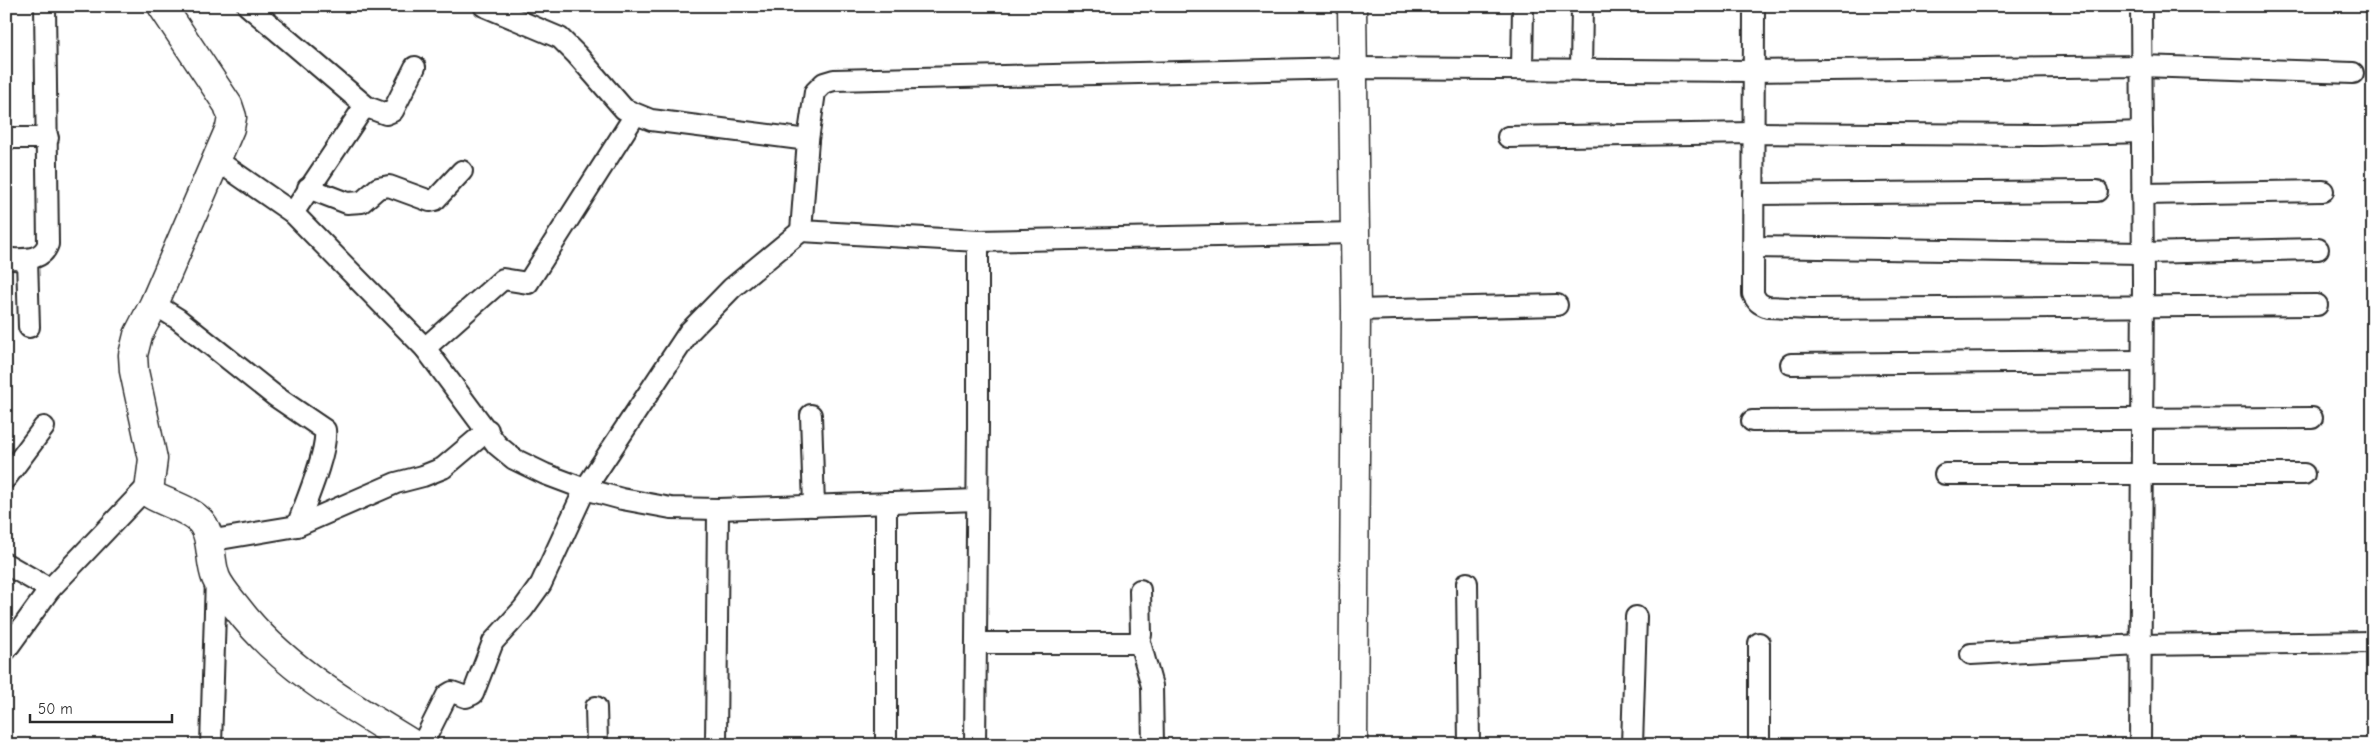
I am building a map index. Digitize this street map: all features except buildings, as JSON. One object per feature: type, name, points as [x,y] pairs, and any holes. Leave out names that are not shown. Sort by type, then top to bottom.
[{"type":"street","points":[[6,259],[27,259],[40,256],[45,253],[48,244],[45,6]]},
{"type":"street","points":[[6,650],[50,589],[148,486],[153,459],[134,371],[133,355],[138,335],[154,304],[215,158],[230,128],[232,117],[228,105],[162,6]]},
{"type":"street","points":[[248,6],[368,107],[386,114],[393,111],[415,67]]},
{"type":"street","points":[[484,6],[560,38],[578,55],[624,109],[635,115],[651,120],[808,140]]},
{"type":"street","points":[[1352,6],[1356,310],[1353,745]]},
{"type":"street","points":[[1522,69],[1523,6]]},
{"type":"street","points":[[1581,70],[1582,6]]},
{"type":"street","points":[[1754,6],[1753,294],[1757,302],[1768,308],[2317,304]]},
{"type":"street","points":[[2140,745],[2143,305],[2141,6]]},
{"type":"street","points":[[801,231],[808,140],[815,92],[824,83],[834,80],[1352,68],[1753,71],[2141,66],[2353,73]]},
{"type":"street","points":[[292,213],[360,113],[368,107]]},
{"type":"street","points":[[425,348],[503,279],[528,283],[635,115]]},
{"type":"street","points":[[1508,137],[1753,133],[2042,136],[2142,132]]},
{"type":"street","points":[[6,138],[48,138]]},
{"type":"street","points":[[215,158],[292,213],[425,348],[498,445],[514,459],[585,489],[622,499],[671,508],[718,509],[978,500]]},
{"type":"street","points":[[308,188],[347,203],[362,202],[378,188],[389,186],[430,202],[435,200],[462,171]]},
{"type":"street","points":[[1753,194],[2097,191]]},
{"type":"street","points":[[2142,194],[2322,191]]},
{"type":"street","points":[[422,745],[447,695],[452,692],[469,697],[473,694],[493,642],[523,609],[541,584],[585,489],[688,332],[732,288],[801,231],[978,241],[1354,233]]},
{"type":"street","points":[[975,745],[978,500],[978,241]]},
{"type":"street","points":[[1754,248],[2143,253],[2318,249]]},
{"type":"street","points":[[27,259],[29,327]]},
{"type":"street","points":[[154,304],[185,324],[275,396],[325,430],[326,437],[321,456],[298,526]]},
{"type":"street","points":[[1356,310],[1557,305]]},
{"type":"street","points":[[1791,364],[2142,361]]},
{"type":"street","points":[[811,415],[814,506]]},
{"type":"street","points":[[1752,421],[2312,418]]},
{"type":"street","points":[[6,478],[44,427]]},
{"type":"street","points":[[208,541],[298,526],[396,483],[423,476],[443,468],[488,430]]},
{"type":"street","points":[[1945,474],[2304,474]]},
{"type":"street","points":[[148,486],[152,495],[191,514],[201,523],[208,541],[216,578],[211,745]]},
{"type":"street","points":[[886,503],[886,745]]},
{"type":"street","points":[[716,745],[718,509]]},
{"type":"street","points":[[6,564],[50,589]]},
{"type":"street","points":[[216,578],[238,609],[287,658],[319,685],[414,745]]},
{"type":"street","points":[[1468,583],[1469,745]]},
{"type":"street","points":[[976,643],[1136,643],[1141,635],[1140,590]]},
{"type":"street","points":[[1632,745],[1636,616]]},
{"type":"street","points":[[1139,639],[1152,686],[1153,745]]},
{"type":"street","points":[[1971,654],[2140,645],[2373,642]]},
{"type":"street","points":[[1759,643],[1759,745]]},
{"type":"street","points":[[596,707],[597,745]]}]
